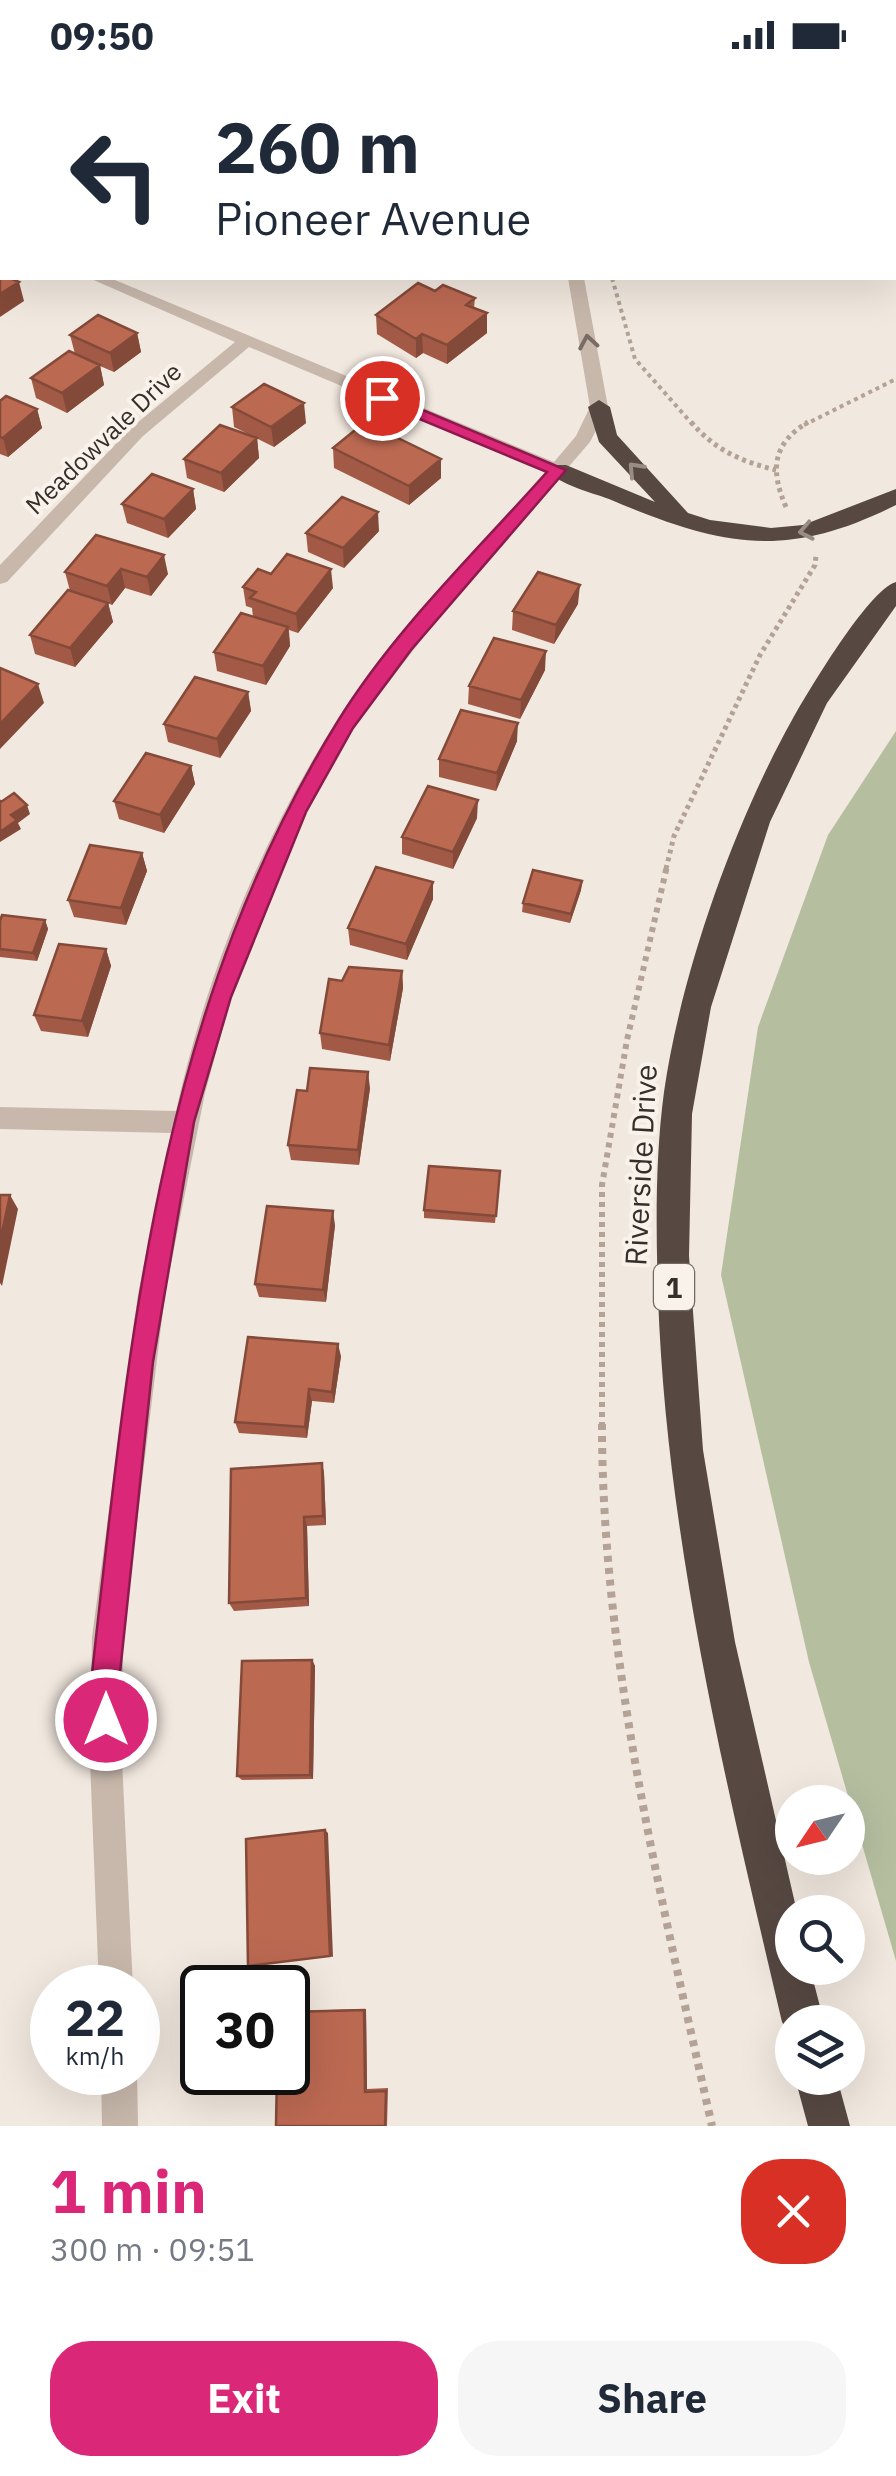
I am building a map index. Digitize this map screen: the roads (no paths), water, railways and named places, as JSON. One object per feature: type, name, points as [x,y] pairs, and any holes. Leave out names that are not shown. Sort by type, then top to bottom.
[{"type":"highway","points":[[599,407],[607,436],[687,521]]},
{"type":"highway","points":[[558,470],[720,531],[804,533],[851,518],[896,496]]},
{"type":"highway","name":"Riverside Drive","points":[[799,2005],[731,1720],[696,1531],[674,1352],[674,1186],[683,1068],[747,840],[798,732],[859,631],[896,590]]},
{"type":"highway","points":[[821,2095],[829,2126]]},
{"type":"street","points":[[101,280],[558,470]]},
{"type":"street","points":[[115,1965],[105,1682],[140,1362],[183,1122],[220,997],[254,906],[296,812],[338,738],[404,645],[584,438],[599,407],[576,280]]},
{"type":"street","name":"Meadowvale Drive","points":[[0,577],[137,432],[246,340]]},
{"type":"street","points":[[0,1118],[183,1122]]},
{"type":"street","points":[[119,2095],[120,2126]]}]
